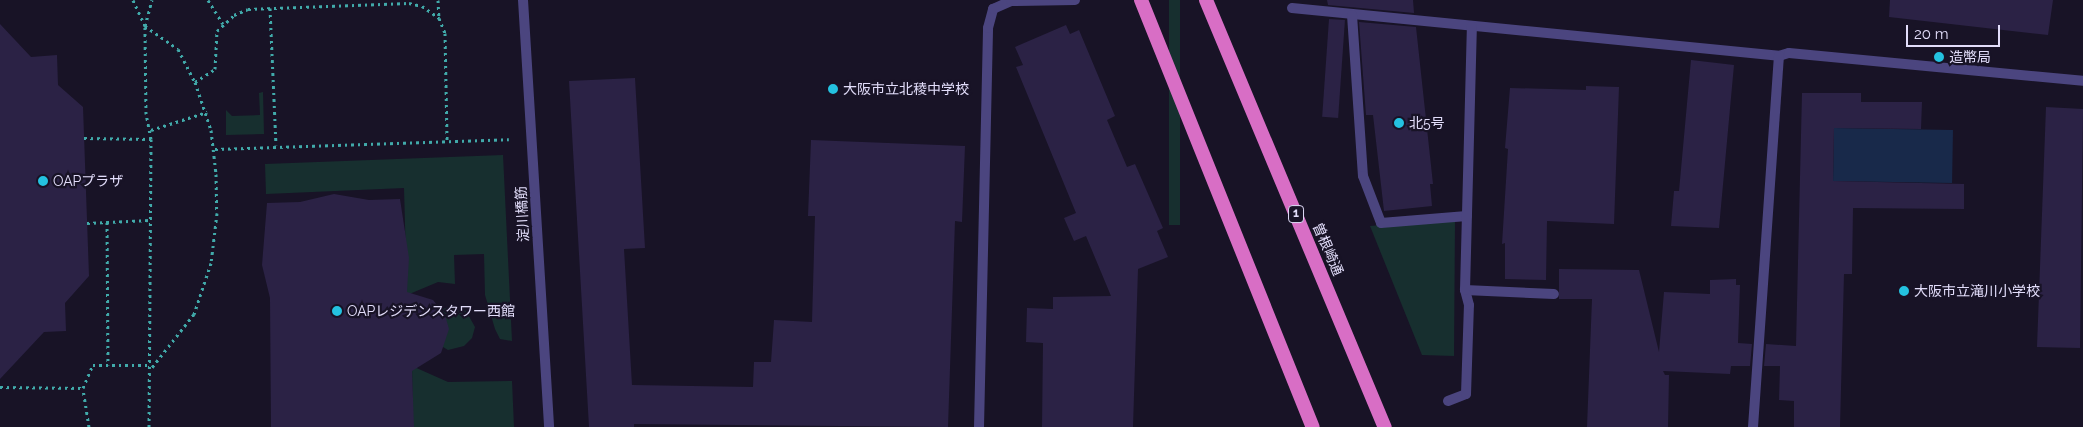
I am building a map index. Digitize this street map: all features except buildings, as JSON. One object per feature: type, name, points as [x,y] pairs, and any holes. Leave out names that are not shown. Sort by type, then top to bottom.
[{"type":"highway","points":[[1141,0],[1313,427]]},
{"type":"highway","name":"曽根崎通","points":[[1206,0],[1385,427]]},
{"type":"street","name":"淀川橋筋","points":[[523,0],[548,427]]},
{"type":"street","points":[[979,427],[988,28],[993,9],[1011,1],[1075,0]]},
{"type":"street","points":[[1292,8],[1779,56],[1788,53],[2083,81]]},
{"type":"street","points":[[1352,15],[1363,176],[1381,223],[1467,216]]},
{"type":"street","points":[[1448,401],[1466,394],[1470,305],[1465,290],[1472,26]]},
{"type":"street","points":[[1753,427],[1779,56]]},
{"type":"street","points":[[1465,290],[1554,294]]},
{"type":"path","points":[[132,0],[146,26],[178,50],[195,82],[207,112],[215,149],[217,213],[211,263],[194,314],[150,370]]},
{"type":"path","points":[[149,427],[151,130],[146,114],[146,26],[152,0]]},
{"type":"path","points":[[208,0],[223,24]]},
{"type":"path","points":[[438,0],[439,18],[444,33],[447,141]]},
{"type":"path","points":[[195,82],[215,69],[214,42],[223,24],[248,9],[409,3],[439,18]]},
{"type":"path","points":[[270,8],[276,145]]},
{"type":"path","points":[[151,130],[207,112]]},
{"type":"path","points":[[84,138],[151,139]]},
{"type":"path","points":[[215,149],[276,145],[509,139]]},
{"type":"path","points":[[87,223],[150,220]]},
{"type":"path","points":[[107,222],[108,365]]},
{"type":"path","points":[[90,427],[84,388],[93,366],[149,365]]},
{"type":"path","points":[[0,387],[84,388]]},
{"type":"green space","points":[[1169,0],[1180,0],[1180,225],[1169,225]]},
{"type":"green space","points":[[263,92],[264,134],[226,135],[226,110],[232,116],[260,115],[259,93]]},
{"type":"green space","points":[[503,155],[512,341],[500,339],[495,329],[485,295],[484,254],[454,255],[455,284],[438,282],[407,295],[404,188],[266,194],[265,164]]},
{"type":"green space","points":[[1455,219],[1454,356],[1422,355],[1370,226]]},
{"type":"green space","points":[[451,306],[466,311],[475,327],[472,338],[464,346],[448,350],[443,347],[443,309]]},
{"type":"green space","points":[[412,366],[448,382],[512,381],[514,427],[413,427]]},
{"type":"water","points":[[1834,128],[1953,130],[1952,183],[1833,181]]},
{"type":"place","name":"造幣局","points":[[1939,57]]},
{"type":"place","name":"大阪市立北稜中学校","points":[[833,89]]},
{"type":"place","name":"北5号","points":[[1399,123]]},
{"type":"place","name":"OAPプラザ","points":[[43,181]]},
{"type":"place","name":"大阪市立滝川小学校","points":[[1904,291]]},
{"type":"place","name":"OAPレジデンスタワー西館","points":[[337,311]]}]
